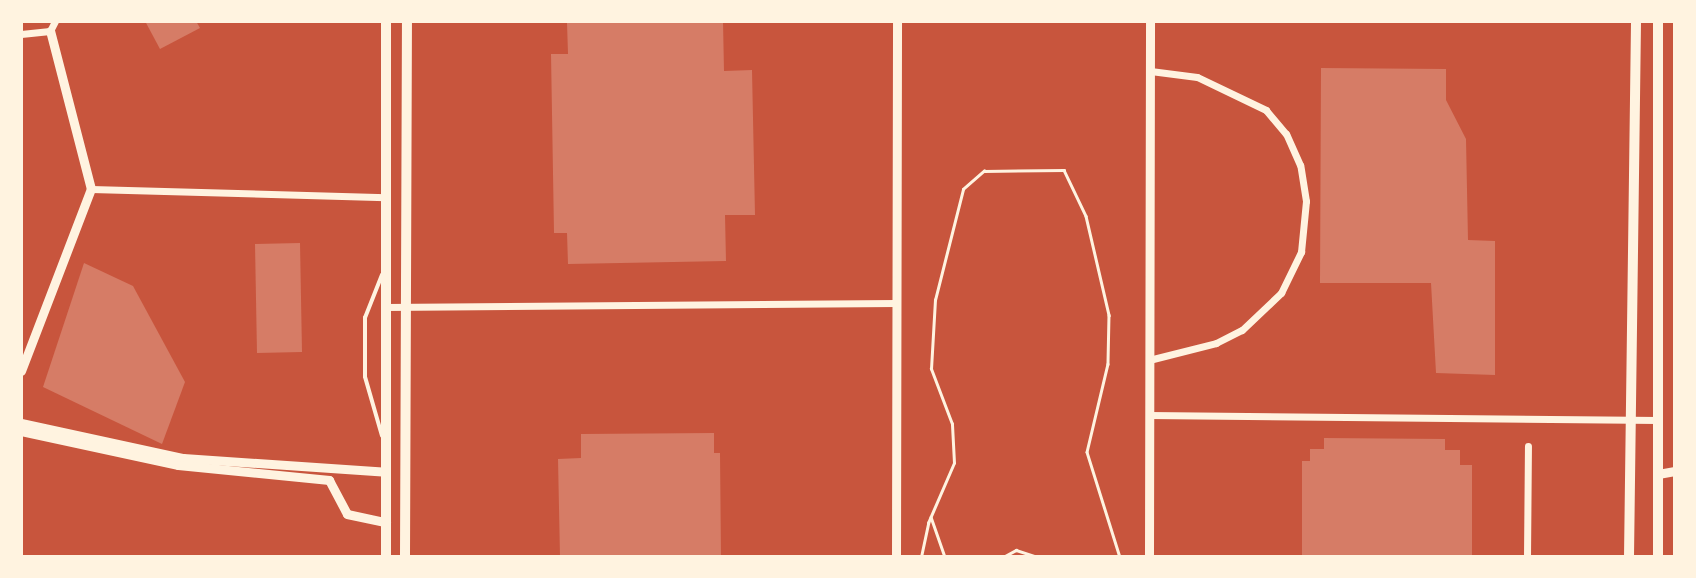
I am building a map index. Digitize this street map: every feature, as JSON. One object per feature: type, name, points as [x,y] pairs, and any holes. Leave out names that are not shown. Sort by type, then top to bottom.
[{"type":"main road","points":[[386,21],[386,557]]},
{"type":"main road","points":[[405,557],[407,21]]},
{"type":"main road","points":[[1629,557],[1636,21]]},
{"type":"main road","points":[[1658,21],[1658,557]]},
{"type":"street","points":[[21,371],[91,189],[50,31],[55,21]]},
{"type":"street","points":[[896,557],[897,21]]},
{"type":"street","points":[[1149,557],[1150,21]]},
{"type":"street","points":[[21,34],[50,31]]},
{"type":"street","points":[[1149,360],[1216,343],[1242,330],[1285,286],[1301,252],[1306,226],[1300,165],[1286,134],[1266,110],[1197,77],[1150,71]]},
{"type":"street","points":[[91,189],[386,197]]},
{"type":"street","points":[[386,307],[896,303]]},
{"type":"street","points":[[1149,415],[1658,420]]},
{"type":"street","points":[[21,423],[183,457],[386,472]]},
{"type":"street","points":[[21,431],[178,465],[329,480],[347,514],[386,522]]},
{"type":"street","points":[[1527,557],[1528,446]]},
{"type":"street","points":[[1658,474],[1675,471]]},
{"type":"lane","points":[[386,266],[365,318],[365,377],[386,450]]},
{"type":"path","points":[[921,557],[931,517],[954,463],[952,424],[931,369],[935,300],[963,189],[984,171],[1064,170],[1086,216],[1109,315],[1108,363],[1087,452],[1120,557]]},
{"type":"path","points":[[931,517],[945,557]]},
{"type":"path","points":[[1003,557],[1016,550],[1037,557]]},
{"type":"building","points":[[145,21],[196,21],[200,28],[160,49]]},
{"type":"building","points":[[723,21],[724,71],[752,70],[755,215],[725,215],[726,261],[568,264],[567,233],[554,233],[551,54],[568,54],[567,23]]},
{"type":"building","points":[[1321,68],[1446,69],[1446,100],[1466,139],[1468,240],[1495,241],[1495,375],[1436,373],[1431,283],[1320,283]]},
{"type":"building","points":[[300,243],[302,352],[257,353],[255,244]]},
{"type":"building","points":[[84,263],[133,286],[185,382],[162,444],[43,387]]},
{"type":"building","points":[[714,433],[714,453],[720,453],[721,557],[560,557],[558,459],[581,458],[581,434]]},
{"type":"building","points":[[1324,438],[1445,439],[1445,450],[1460,450],[1460,465],[1472,465],[1472,557],[1302,557],[1302,461],[1310,461],[1310,449],[1324,449]]}]
